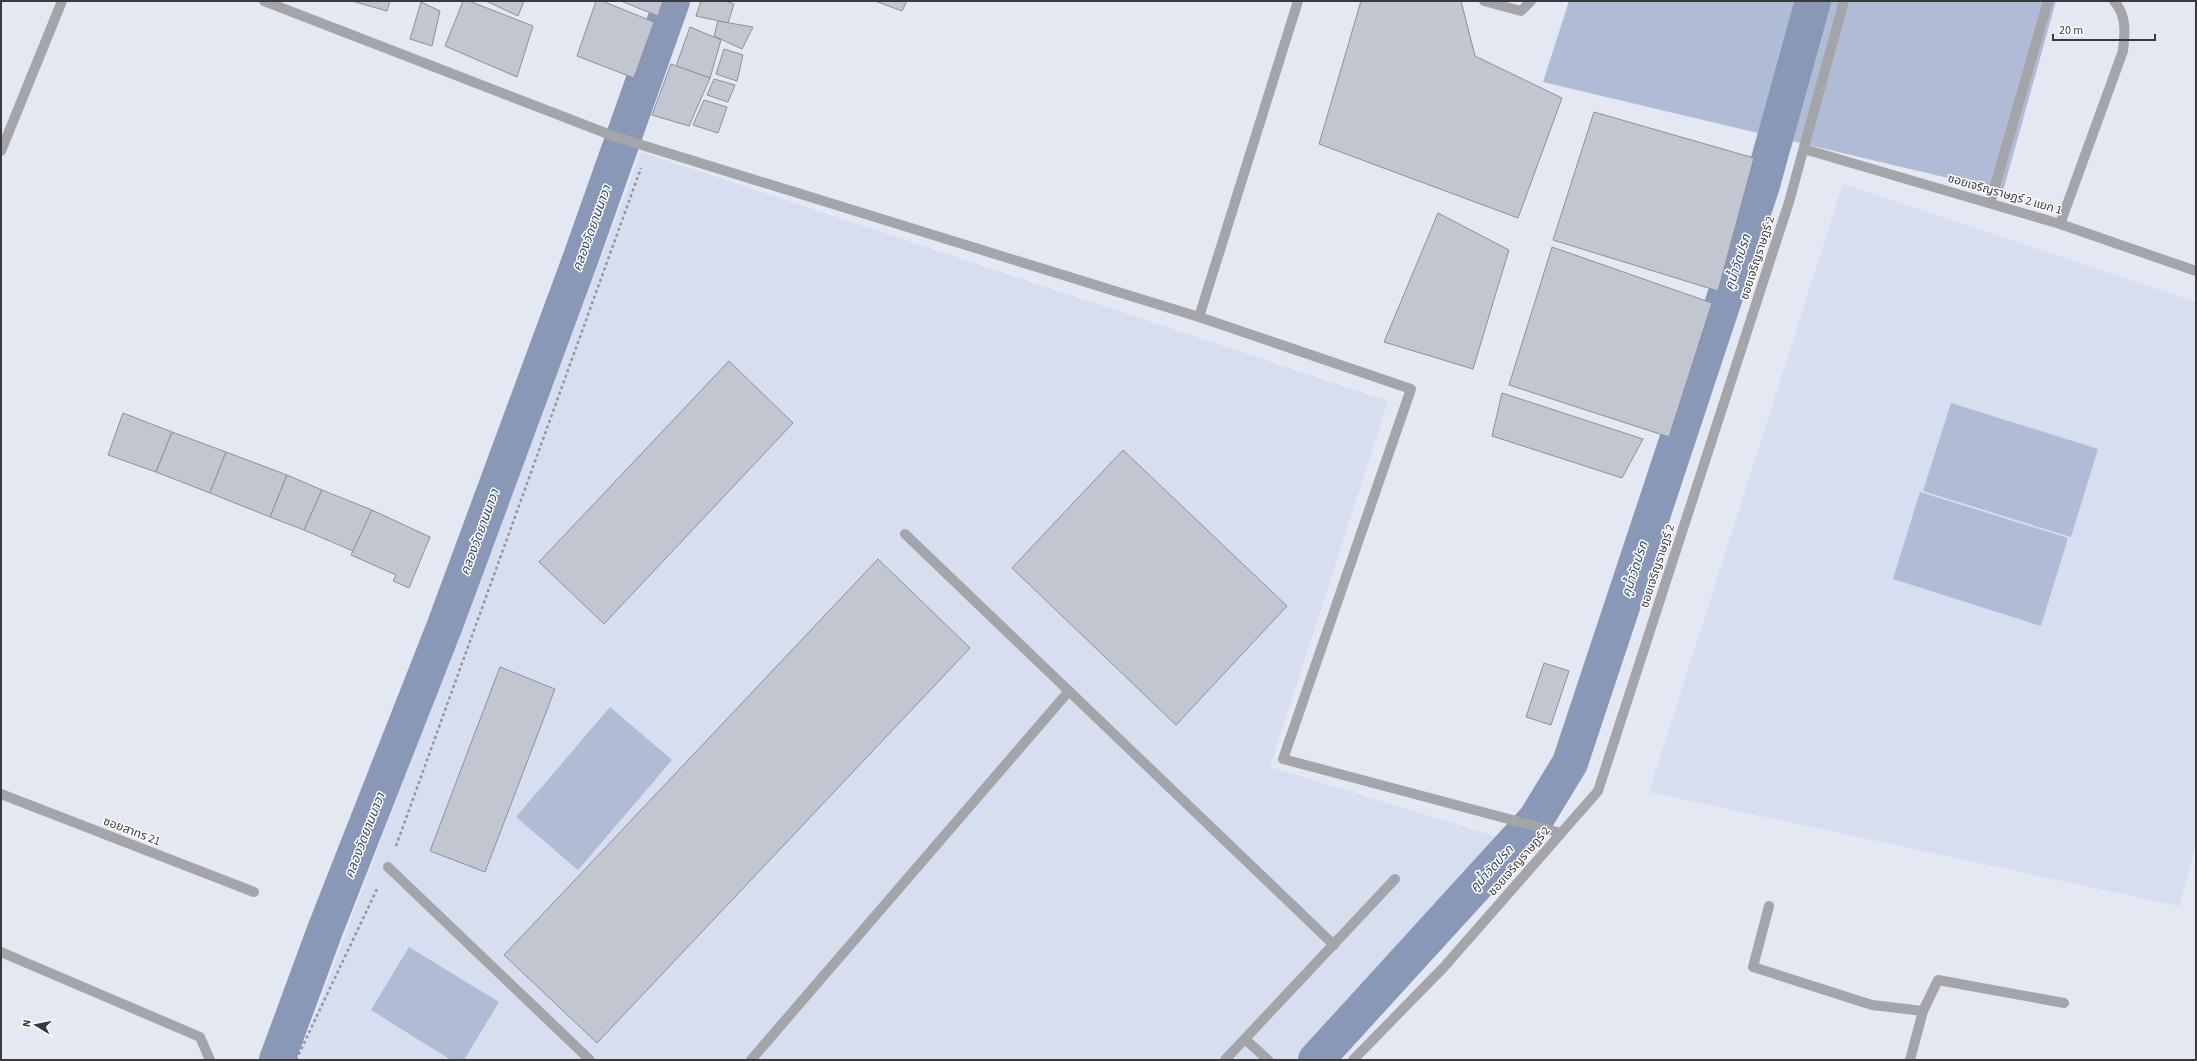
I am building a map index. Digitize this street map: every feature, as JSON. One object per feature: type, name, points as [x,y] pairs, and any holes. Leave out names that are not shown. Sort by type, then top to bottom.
[{"type":"street","points":[[1,151],[62,1]]},
{"type":"street","points":[[264,1],[616,137],[1199,317],[1411,389],[1283,759],[1561,833]]},
{"type":"street","points":[[1199,317],[1298,1]]},
{"type":"street","points":[[1484,1],[1521,11],[1531,1]]},
{"type":"street","name":"ซอยเจริญราษฎร์ 2","points":[[1353,1060],[1444,967],[1598,791],[1789,202],[1844,1]]},
{"type":"street","points":[[1990,204],[2048,1]]},
{"type":"street","points":[[2060,224],[2123,51],[2126,29],[2119,6],[2114,1]]},
{"type":"street","name":"ซอยเจริญราษฎร์ 2 แยก 1","points":[[1804,149],[2060,224],[2196,271]]},
{"type":"street","points":[[905,534],[1334,945]]},
{"type":"street","points":[[751,1060],[1069,691]]},
{"type":"street","name":"ซอยสาทร 21","points":[[1,794],[254,892]]},
{"type":"street","points":[[388,867],[590,1060]]},
{"type":"street","points":[[1225,1060],[1395,879]]},
{"type":"street","points":[[1770,906],[1753,967],[1872,1005],[1923,1011]]},
{"type":"street","points":[[1,952],[200,1037],[210,1060]]},
{"type":"street","points":[[1910,1060],[1923,1011],[1938,980],[2064,1003]]},
{"type":"street","points":[[1245,1040],[1268,1060]]},
{"type":"path","points":[[296,1060],[388,867],[648,147]]},
{"type":"shaded area","points":[[1569,1],[2056,1],[2003,191],[1543,82]]},
{"type":"shaded area","points":[[641,152],[1388,401],[1270,767],[1517,843],[1312,1060],[298,1060]]},
{"type":"shaded area","points":[[1843,184],[2196,302],[2196,845],[2179,906],[1649,792]]},
{"type":"shaded area","points":[[1951,403],[2098,449],[2071,537],[1923,491]]},
{"type":"shaded area","points":[[1920,492],[2068,538],[2041,626],[1893,579]]},
{"type":"shaded area","points":[[610,707],[672,760],[578,870],[516,817]]},
{"type":"shaded area","points":[[409,947],[499,1002],[464,1060],[451,1060],[371,1010]]},
{"type":"building","points":[[352,1],[390,1],[387,11]]},
{"type":"building","points":[[463,1],[469,1],[533,26],[517,77],[445,46]]},
{"type":"building","points":[[486,1],[524,1],[518,16]]},
{"type":"building","points":[[596,1],[602,1],[654,22],[634,78],[577,56]]},
{"type":"building","points":[[621,1],[663,1],[658,16]]},
{"type":"building","points":[[701,1],[726,1],[734,4],[728,23],[696,16]]},
{"type":"building","points":[[875,1],[907,1],[902,11]]},
{"type":"building","points":[[1361,1],[1461,1],[1475,56],[1562,98],[1518,218],[1319,144]]},
{"type":"building","points":[[421,2],[440,11],[432,46],[410,39]]},
{"type":"building","points":[[718,21],[753,27],[742,49],[714,36]]},
{"type":"building","points":[[690,27],[721,40],[710,78],[676,66]]},
{"type":"building","points":[[724,49],[743,55],[737,81],[716,74]]},
{"type":"building","points":[[671,64],[710,78],[689,126],[652,115]]},
{"type":"building","points":[[714,79],[735,85],[728,102],[707,95]]},
{"type":"building","points":[[704,100],[727,107],[718,133],[693,125]]},
{"type":"building","points":[[1594,112],[1754,158],[1718,291],[1553,240]]},
{"type":"building","points":[[1438,213],[1509,250],[1473,369],[1384,342]]},
{"type":"building","points":[[1552,247],[1712,303],[1669,437],[1509,385]]},
{"type":"building","points":[[729,361],[793,423],[604,624],[539,562]]},
{"type":"building","points":[[1502,393],[1643,439],[1622,478],[1492,436]]},
{"type":"building","points":[[123,413],[172,432],[156,472],[108,455]]},
{"type":"building","points":[[172,432],[226,452],[210,493],[156,472]]},
{"type":"building","points":[[1123,450],[1287,606],[1176,725],[1012,568]]},
{"type":"building","points":[[226,452],[287,475],[270,517],[210,493]]},
{"type":"building","points":[[287,475],[322,490],[304,530],[270,517]]},
{"type":"building","points":[[322,490],[372,510],[353,551],[304,530]]},
{"type":"building","points":[[372,510],[430,537],[409,588],[393,581],[396,575],[351,555]]},
{"type":"building","points":[[878,559],[970,648],[597,1043],[504,955]]},
{"type":"building","points":[[1544,663],[1569,671],[1551,725],[1526,717]]},
{"type":"building","points":[[500,667],[555,689],[485,872],[430,851]]},
{"type":"waterway","name":"คลองวัดยานนาวา","points":[[277,1060],[325,930],[445,625],[580,260],[672,1]]},
{"type":"waterway","name":"คูน้ำวัดปรก","points":[[1316,1060],[1536,819],[1570,763],[1762,185],[1813,1]]}]
